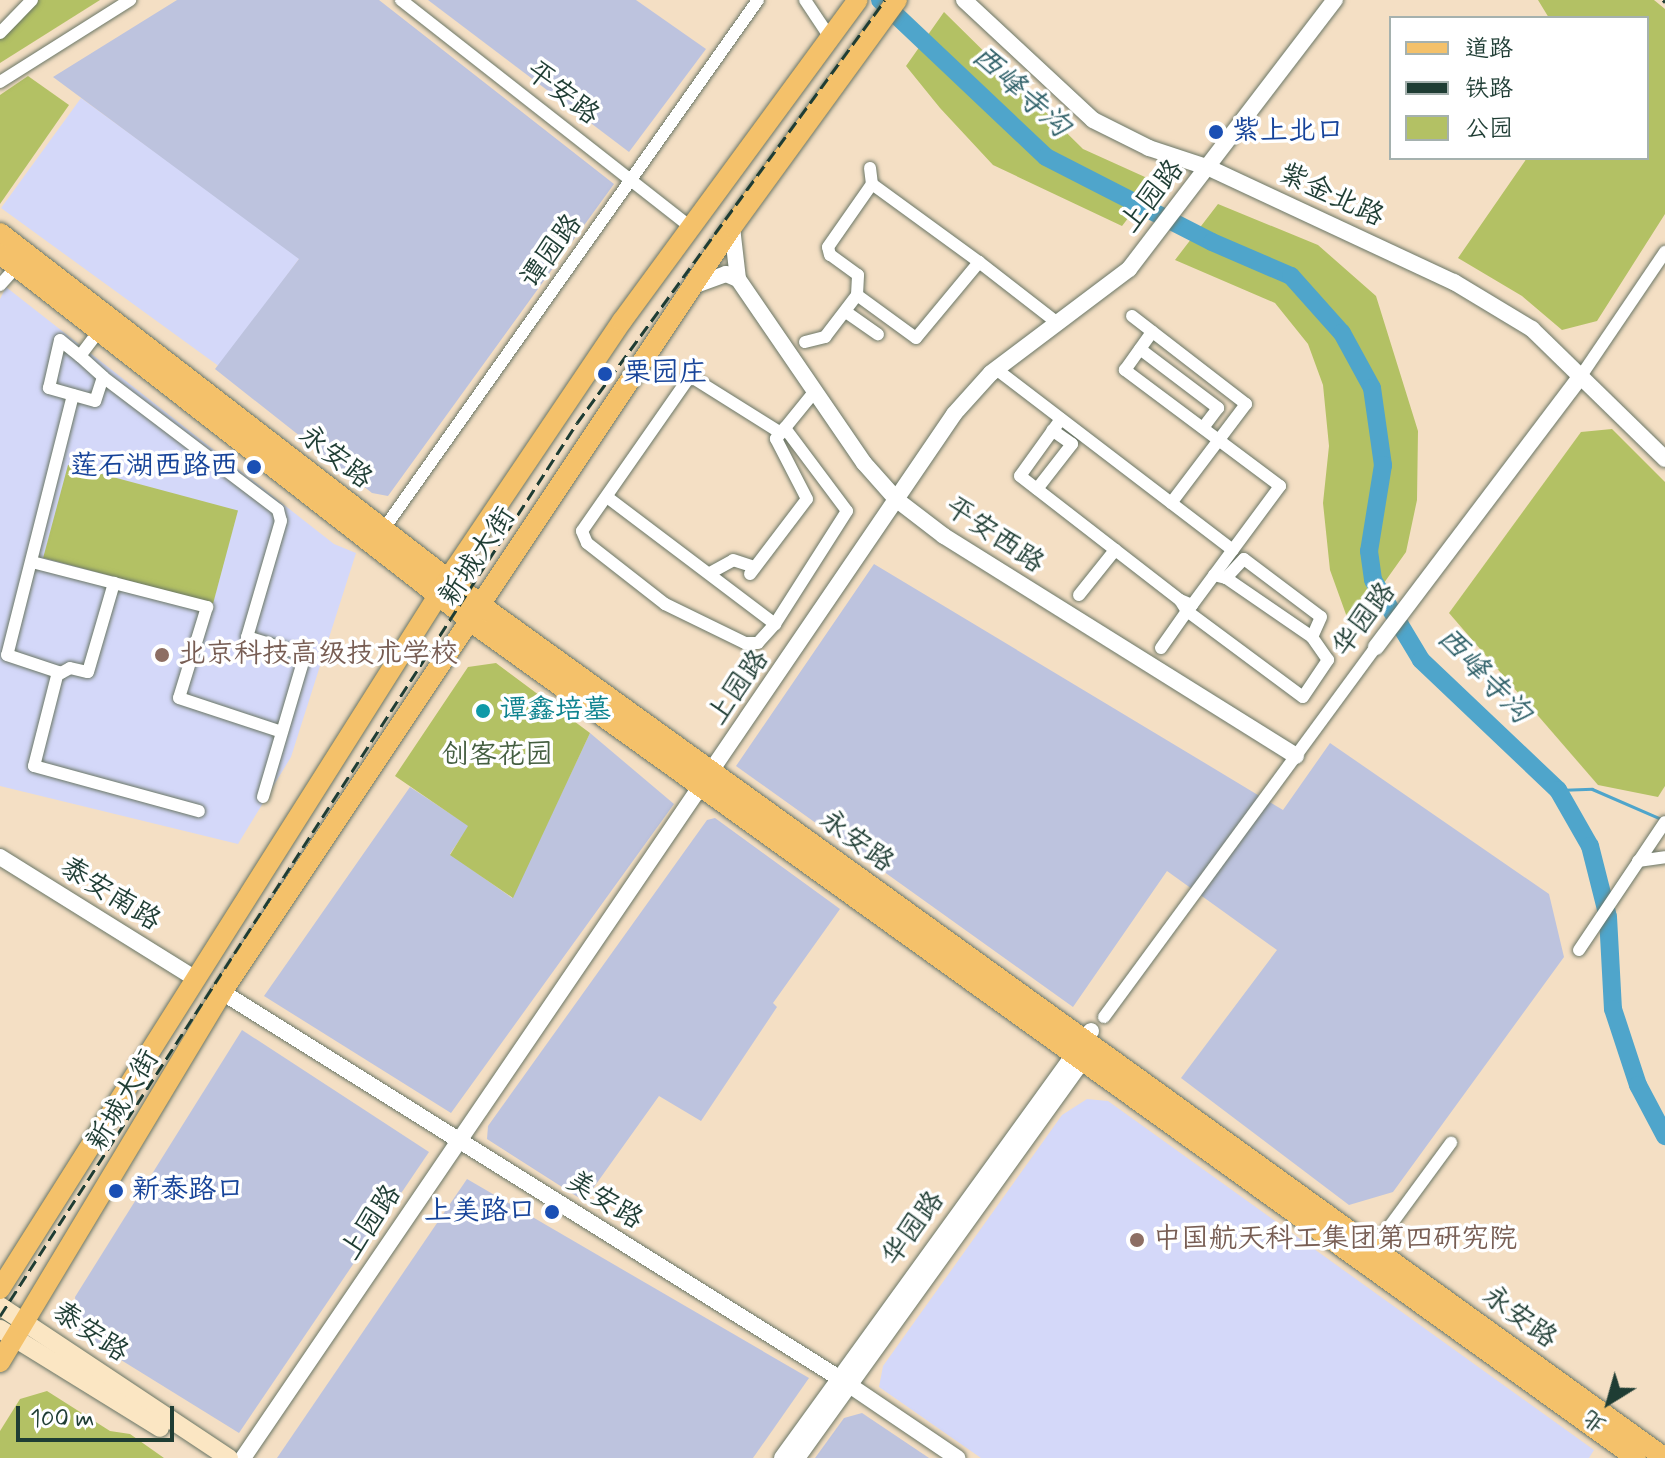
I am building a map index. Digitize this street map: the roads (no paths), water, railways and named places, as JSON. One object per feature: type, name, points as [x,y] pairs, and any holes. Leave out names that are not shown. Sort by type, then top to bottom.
[{"type":"main road","name":"新城大街","points":[[0,1362],[13,1330],[222,992],[732,227],[897,0]]},
{"type":"main road","name":"新城大街","points":[[0,1289],[193,977],[444,587],[692,228],[853,8]]},
{"type":"main road","points":[[0,233],[14,259]]},
{"type":"main road","name":"永安路","points":[[14,259],[383,530],[444,587]]},
{"type":"main road","name":"永安路","points":[[14,259],[98,332],[706,780],[1087,1045],[1665,1458]]},
{"type":"main road","name":"永安路","points":[[1087,1045],[1636,1458]]},
{"type":"main road","name":"泰安路","points":[[0,1306],[13,1330],[206,1458]]},
{"type":"main road","name":"泰安路","points":[[13,1330],[229,1458]]},
{"type":"street","points":[[0,33],[32,0]]},
{"type":"street","points":[[0,82],[130,0]]},
{"type":"street","name":"平安路","points":[[401,0],[692,228]]},
{"type":"street","name":"谭园路","points":[[383,530],[758,0]]},
{"type":"street","points":[[805,0],[831,39]]},
{"type":"street","name":"紫金北路","points":[[964,0],[1093,120],[1149,148],[1209,168],[1464,287],[1532,329],[1665,459]]},
{"type":"street","name":"上园路","points":[[243,1458],[954,414],[996,369],[1116,282],[1190,193],[1335,0]]},
{"type":"street","points":[[805,342],[825,337],[857,295],[858,275],[830,255],[828,247],[872,184],[870,168]]},
{"type":"street","points":[[872,184],[1059,324]]},
{"type":"street","points":[[693,286],[726,274],[738,279],[732,227]]},
{"type":"street","name":"华园路","points":[[1104,1017],[1376,647],[1581,376],[1665,252]]},
{"type":"street","points":[[0,285],[14,259]]},
{"type":"street","points":[[857,295],[905,335],[916,338],[979,262]]},
{"type":"street","name":"平安西路","points":[[738,279],[815,391],[897,500],[956,543],[1296,756]]},
{"type":"street","points":[[846,312],[878,334]]},
{"type":"street","points":[[1132,316],[1246,404],[1171,503]]},
{"type":"street","points":[[80,356],[98,332]]},
{"type":"street","points":[[1152,332],[1125,370],[1280,486],[1233,550],[1220,576]]},
{"type":"street","points":[[103,377],[95,401],[49,388],[60,340],[103,377],[278,510],[281,521],[247,637],[305,655],[263,797]]},
{"type":"street","points":[[1140,349],[1218,408],[1203,428]]},
{"type":"street","points":[[996,369],[1233,550]]},
{"type":"street","points":[[690,376],[783,430],[847,511],[775,624],[758,643],[745,643],[665,604],[587,543],[582,531],[607,497],[690,376]]},
{"type":"street","points":[[710,573],[733,560],[752,571],[807,499],[776,439],[815,391]]},
{"type":"street","points":[[73,395],[7,655],[58,672],[88,672],[114,583]]},
{"type":"street","points":[[1061,419],[1020,469],[1020,476],[1303,697],[1328,660],[1312,637],[1220,576]]},
{"type":"street","points":[[1037,489],[1072,444],[1052,430]]},
{"type":"street","points":[[607,497],[775,624]]},
{"type":"street","points":[[1079,595],[1115,550]]},
{"type":"street","points":[[1183,606],[1192,605],[1220,576],[1244,559],[1321,617],[1312,637]]},
{"type":"street","points":[[32,562],[207,607],[179,698],[282,732]]},
{"type":"street","points":[[1161,648],[1183,606]]},
{"type":"street","points":[[58,672],[34,766],[199,811]]},
{"type":"street","points":[[1579,950],[1665,822]]},
{"type":"street","name":"泰安南路","points":[[0,857],[193,977]]},
{"type":"street","points":[[1638,861],[1665,857]]},
{"type":"street","name":"美安路","points":[[222,992],[844,1382],[957,1458]]},
{"type":"street","name":"华园路","points":[[782,1458],[844,1382],[1087,1045]]},
{"type":"street","points":[[1373,1249],[1451,1143]]},
{"type":"street","name":"华园路","points":[[797,1458],[844,1382]]},
{"type":"waterway","name":"西峰寺沟","points":[[880,0],[1046,157],[1212,242],[1291,276],[1342,333],[1372,388],[1383,465],[1369,551],[1373,580],[1421,660],[1558,790],[1590,846],[1608,917],[1613,1009],[1638,1085],[1665,1136]]},
{"type":"waterway","points":[[1558,790],[1592,789],[1661,819]]},
{"type":"railway","points":[[0,1316],[577,423],[885,0]]},
{"type":"place","name":"紫上北口","points":[[1216,132]]},
{"type":"place","name":"栗园庄","points":[[605,374]]},
{"type":"place","name":"莲石湖西路西","points":[[254,467]]},
{"type":"place","name":"北京科技高级技术学校","points":[[162,655]]},
{"type":"place","name":"谭鑫培墓","points":[[483,711]]},
{"type":"place","name":"新泰路口","points":[[116,1191]]},
{"type":"place","name":"上美路口","points":[[552,1212]]},
{"type":"place","name":"中国航天科工集团第四研究院","points":[[1137,1240]]},
{"type":"park label","name":"创客花园","points":[[497,756]]}]
